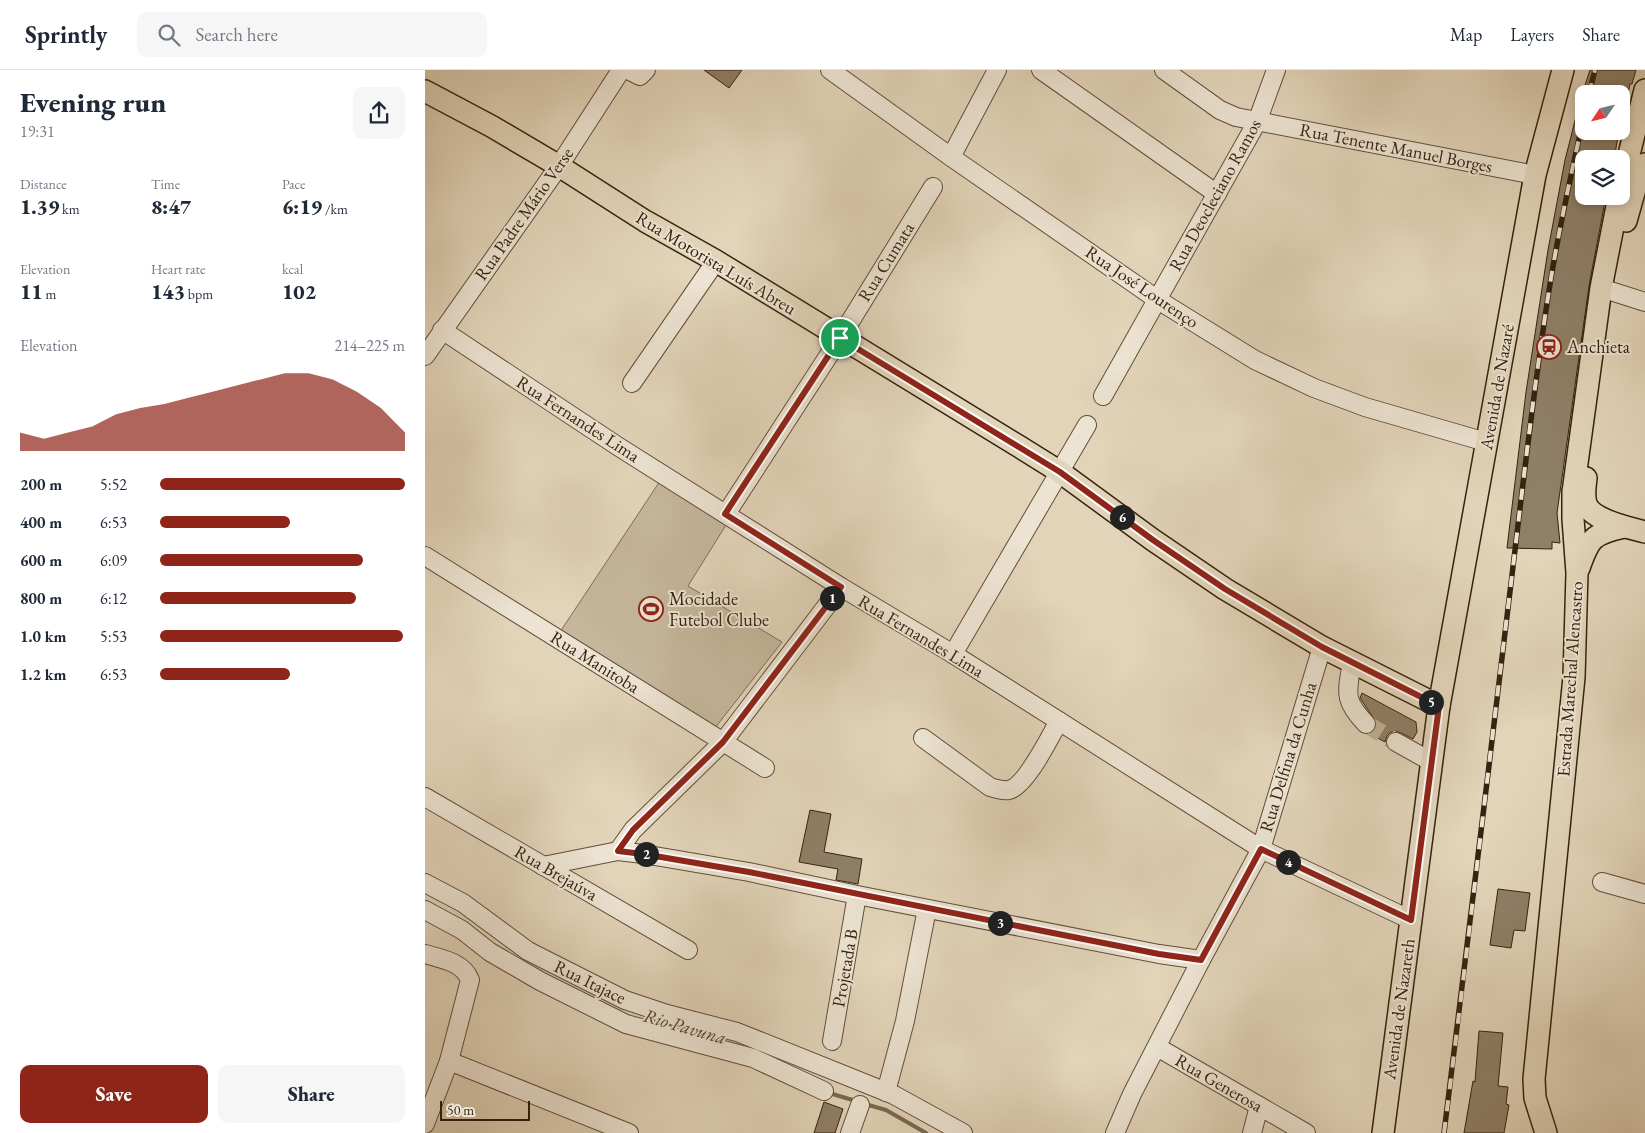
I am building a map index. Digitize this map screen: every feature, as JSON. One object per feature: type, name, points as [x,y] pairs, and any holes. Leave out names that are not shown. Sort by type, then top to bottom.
[{"type":"main road","name":"Avenida de Nazaré","points":[[1439,706],[1535,175],[1563,70]]},
{"type":"main road","points":[[1630,158],[1642,119],[1645,90]]},
{"type":"main road","name":"Rua Motorista Luís Abreu","points":[[425,91],[491,126],[559,166],[645,221],[716,261],[1060,472],[1153,540],[1225,589],[1322,647],[1439,706]]},
{"type":"main road","name":"Estrada Marechal Alencastro","points":[[1645,164],[1630,205],[1606,290],[1589,443],[1585,500],[1594,513],[1624,527],[1645,532]]},
{"type":"main road","name":"Estrada Marechal Alencastro","points":[[1546,1133],[1535,1098],[1535,1060],[1573,677],[1577,573],[1573,492],[1618,205]]},
{"type":"main road","points":[[1577,573],[1589,542],[1602,533],[1624,527]]},
{"type":"main road","name":"Avenida de Nazareth","points":[[1383,1133],[1439,706]]},
{"type":"street","name":"Rua Padre Mário Verse","points":[[425,356],[559,166],[621,70]]},
{"type":"street","points":[[628,70],[640,76],[646,70]]},
{"type":"street","name":"Rua José Lourenço","points":[[830,70],[951,157],[1158,300],[1255,360],[1314,388],[1365,408],[1486,442]]},
{"type":"street","points":[[951,157],[997,70]]},
{"type":"street","points":[[1041,70],[1217,194]]},
{"type":"street","name":"Rua Tenente Manuel Borges","points":[[1164,70],[1220,110],[1236,117],[1535,175]]},
{"type":"street","name":"Rua Deocleciano Ramos","points":[[1103,396],[1257,122],[1276,70]]},
{"type":"street","name":"Rua Cumata","points":[[725,514],[840,338],[933,187]]},
{"type":"street","points":[[632,383],[716,261]]},
{"type":"street","points":[[1606,290],[1645,302]]},
{"type":"street","name":"Rua Fernandes Lima","points":[[442,330],[619,447],[841,587],[953,654],[1261,849],[1411,920]]},
{"type":"street","points":[[953,654],[1087,425]]},
{"type":"street","name":"Rua Manitoba","points":[[425,556],[765,768]]},
{"type":"street","points":[[618,851],[633,830],[723,742],[841,587]]},
{"type":"street","name":"Rua Delfina da Cunha","points":[[1115,1133],[1131,1094],[1261,849],[1322,647]]},
{"type":"street","points":[[1352,662],[1347,692],[1351,706],[1366,724]]},
{"type":"street","points":[[923,738],[990,787],[1003,791],[1011,790],[1028,775],[1059,721]]},
{"type":"street","points":[[1396,742],[1432,762]]},
{"type":"street","name":"Rua Brejaúva","points":[[425,797],[688,950]]},
{"type":"street","points":[[543,866],[618,851],[643,854],[749,872],[1159,954],[1201,960]]},
{"type":"street","points":[[1601,882],[1645,894]]},
{"type":"street","name":"Rua Itajace","points":[[425,883],[463,903],[528,951],[625,1000],[667,1014],[737,1032],[886,1092],[963,1133]]},
{"type":"street","name":"Projetada B","points":[[832,1042],[857,895]]},
{"type":"street","points":[[886,1092],[905,1021],[927,908]]},
{"type":"street","name":"Rua Itajace","points":[[425,910],[462,930],[490,952],[540,981],[613,1019],[643,1029],[753,1058],[824,1092]]},
{"type":"street","points":[[425,954],[452,962],[461,967],[467,973],[470,980],[449,1061],[425,1124]]},
{"type":"street","name":"Rua Generosa","points":[[1157,1047],[1306,1133]]},
{"type":"street","points":[[449,1061],[629,1133]]},
{"type":"street","points":[[850,1133],[860,1105]]},
{"type":"street","points":[[1252,1133],[1259,1106]]},
{"type":"shaded area","name":"Mocidade Futebol Clube","points":[[660,481],[726,525],[688,586],[782,642],[715,728],[560,632]]},
{"type":"building","points":[[704,70],[742,70],[729,88]]},
{"type":"building","points":[[1590,70],[1636,70],[1632,84],[1630,85],[1585,85]]},
{"type":"building","points":[[1575,121],[1575,140],[1617,140],[1616,150],[1575,150],[1575,205],[1604,205],[1589,286],[1557,513],[1560,543],[1552,542],[1552,549],[1507,548],[1526,392],[1548,250],[1565,160]]},
{"type":"building","points":[[1362,693],[1416,722],[1417,732],[1413,739],[1395,731],[1387,736],[1385,742],[1370,734],[1376,728],[1376,722],[1360,698]]},
{"type":"building","points":[[810,810],[831,814],[824,852],[862,859],[858,884],[836,880],[838,869],[799,862]]},
{"type":"building","points":[[1498,889],[1530,893],[1525,931],[1514,930],[1511,948],[1490,945]]},
{"type":"building","points":[[1479,1031],[1503,1033],[1498,1086],[1508,1087],[1506,1104],[1509,1105],[1504,1133],[1464,1133],[1473,1081],[1475,1082]]},
{"type":"building","points":[[824,1102],[843,1109],[835,1133],[814,1133]]},
{"type":"waterway","name":"Rio Pavuna","points":[[829,1093],[856,1101]]},
{"type":"waterway","name":"Rio Pavuna","points":[[865,1104],[886,1110],[926,1133]]},
{"type":"tunnel","points":[[1366,724],[1396,742]]},
{"type":"railway","points":[[1591,85],[1595,70]]},
{"type":"railway","points":[[1444,1133],[1540,352],[1558,238],[1579,140]]},
{"type":"place","name":"Anchieta","points":[[1549,347]]},
{"type":"place","name":"Mocidade Futebol Clube","points":[[651,609]]},
{"type":"route","points":[[840,338],[1060,472],[1153,540],[1225,589],[1322,647],[1439,706],[1411,920],[1261,849],[1201,960],[1159,954],[749,872],[618,851],[633,830],[723,742],[841,587],[725,514],[840,338]]}]
